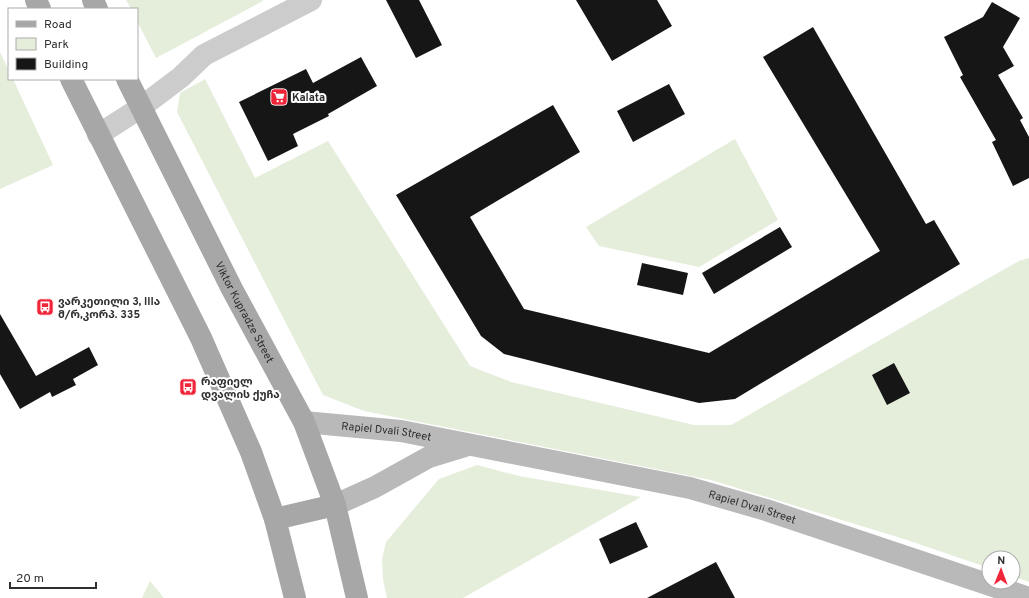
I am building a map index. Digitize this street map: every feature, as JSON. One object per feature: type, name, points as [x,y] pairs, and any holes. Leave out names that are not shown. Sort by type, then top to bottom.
[{"type":"main road","points":[[71,80],[201,338],[251,452],[276,520],[294,598]]},
{"type":"main road","name":"Viktor Kupradze Street","points":[[127,80],[140,108],[232,289],[304,422],[335,505],[357,598]]},
{"type":"main road","points":[[276,520],[335,505]]},
{"type":"street","points":[[98,135],[140,108],[181,76],[204,55],[311,0]]},
{"type":"street","name":"Rapiel Dvali Street","points":[[304,422],[401,431],[690,488],[766,510],[1029,598]]},
{"type":"street","name":"Rapiel Dvali Street","points":[[335,505],[376,487],[429,456],[468,445]]},
{"type":"green space","points":[[126,0],[263,1],[156,58],[138,23],[138,8],[130,8]]},
{"type":"green space","points":[[0,52],[8,69],[8,80],[13,80],[53,165],[0,189]]},
{"type":"green space","points":[[205,79],[255,178],[328,141],[470,366],[511,382],[694,425],[731,425],[1019,261],[1029,258],[1029,582],[1021,579],[1021,550],[981,550],[981,565],[904,539],[711,480],[364,411],[323,395],[177,112],[180,93]]},
{"type":"green space","points":[[735,139],[778,220],[699,267],[599,246],[586,227]]},
{"type":"green space","points":[[477,465],[519,476],[641,497],[463,598],[387,598],[383,579],[382,559],[386,542],[439,479]]},
{"type":"green space","points":[[150,581],[164,598],[142,598]]},
{"type":"building","points":[[386,0],[419,0],[442,45],[416,58]]},
{"type":"building","points":[[576,0],[657,0],[672,26],[612,61]]},
{"type":"building","points":[[992,2],[1020,18],[1003,47],[1014,66],[998,75],[1023,118],[1020,120],[1029,137],[1029,178],[1013,186],[992,142],[996,140],[960,77],[963,75],[944,37],[983,17]]},
{"type":"building","points":[[813,27],[926,224],[934,220],[960,264],[735,399],[699,403],[504,354],[481,336],[396,195],[553,105],[580,152],[470,217],[524,309],[709,353],[880,251],[763,57]]},
{"type":"building","points":[[361,57],[377,86],[328,114],[329,116],[293,134],[298,146],[268,161],[239,102],[306,69],[313,83]]},
{"type":"building","points":[[669,84],[685,114],[633,142],[617,111]]},
{"type":"building","points":[[780,227],[792,247],[714,294],[702,273]]},
{"type":"building","points":[[642,263],[688,273],[683,295],[637,285]]},
{"type":"building","points":[[0,314],[36,376],[89,347],[98,365],[73,379],[76,385],[52,397],[50,392],[20,409],[0,374]]},
{"type":"building","points":[[894,363],[910,393],[887,405],[872,375]]},
{"type":"building","points":[[636,522],[648,547],[610,564],[599,539]]},
{"type":"building","points":[[716,562],[735,598],[647,598]]},
{"type":"place","name":"Kalata","points":[[279,97]]},
{"type":"place","name":"ვარკეთილი 3, IIIა მ/რ,კორპ. 335","points":[[45,307]]},
{"type":"place","name":"რაფიელ დვალის ქუჩა","points":[[188,387]]}]
